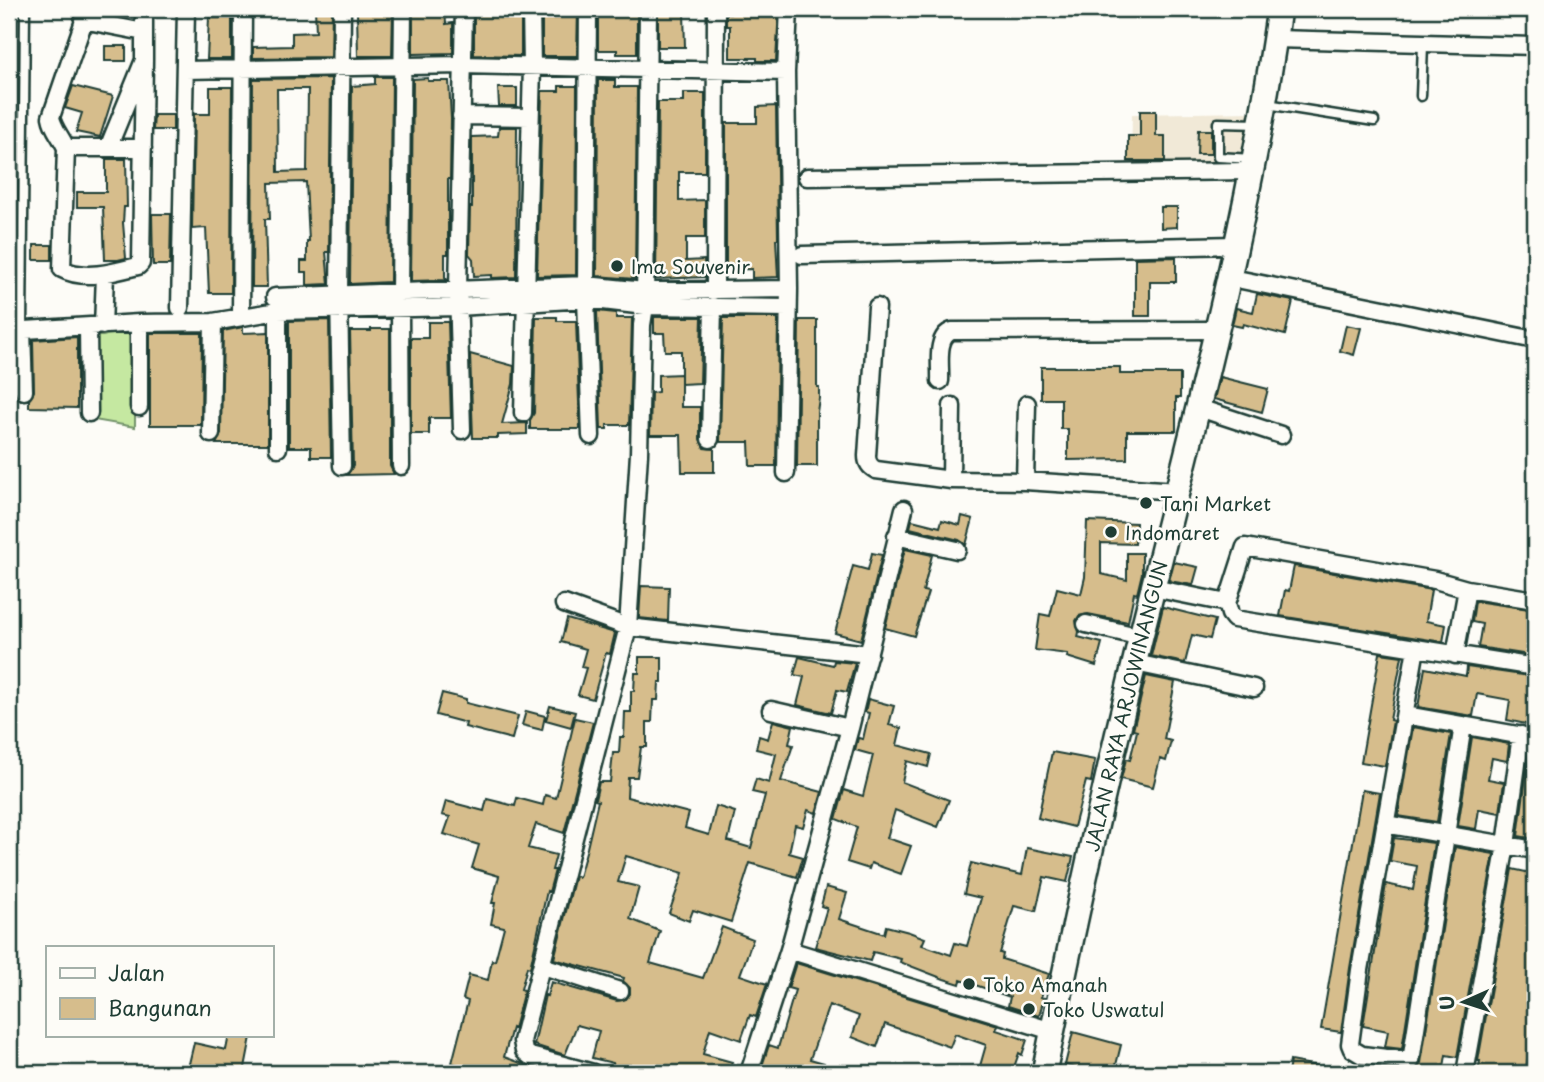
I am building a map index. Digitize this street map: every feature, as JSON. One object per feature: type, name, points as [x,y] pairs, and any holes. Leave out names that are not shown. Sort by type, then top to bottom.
[{"type":"main road","name":"JALAN RAYA ARJOWINANGUN","points":[[1044,1073],[1140,637],[1199,408],[1235,245],[1279,9]]},
{"type":"street","points":[[144,9],[144,32],[144,60],[143,148],[141,262],[138,266],[105,275],[68,272],[62,269],[66,148],[53,129],[51,117],[85,14],[144,32]]},
{"type":"street","points":[[180,308],[186,9]]},
{"type":"street","points":[[240,317],[243,9]]},
{"type":"street","points":[[342,9],[339,301],[342,466]]},
{"type":"street","points":[[400,292],[403,9]]},
{"type":"street","points":[[462,430],[458,289],[464,9]]},
{"type":"street","points":[[523,413],[532,66],[531,9]]},
{"type":"street","points":[[588,9],[586,292],[591,436]]},
{"type":"street","points":[[593,1073],[530,1056],[524,1051],[522,1041],[628,627],[645,299],[648,9]]},
{"type":"street","points":[[715,289],[716,9]]},
{"type":"street","points":[[786,473],[789,289],[786,72],[789,9]]},
{"type":"street","points":[[1275,39],[1535,46]]},
{"type":"street","points":[[108,148],[144,60]]},
{"type":"street","points":[[185,70],[462,65],[786,72]]},
{"type":"street","points":[[461,116],[530,117]]},
{"type":"street","points":[[66,148],[143,148]]},
{"type":"street","points":[[807,177],[1251,165]]},
{"type":"street","points":[[802,254],[1235,245]]},
{"type":"street","points":[[89,413],[95,326],[105,275]]},
{"type":"street","points":[[1227,277],[1535,340]]},
{"type":"street","points":[[24,391],[15,331],[139,323],[213,322],[240,317],[277,304],[339,301],[400,292],[458,289],[526,295]]},
{"type":"street","points":[[645,299],[715,289],[789,289]]},
{"type":"street","points":[[339,301],[400,309],[458,307],[526,295],[586,292],[713,306],[787,308]]},
{"type":"street","points":[[277,304],[278,448]]},
{"type":"street","points":[[710,439],[713,306]]},
{"type":"street","points":[[877,307],[867,462],[876,470],[951,480],[1025,481],[1178,491]]},
{"type":"street","points":[[400,309],[401,466]]},
{"type":"street","points":[[211,434],[213,322]]},
{"type":"street","points":[[139,323],[139,407]]},
{"type":"street","points":[[940,381],[941,340],[952,331],[1216,330]]},
{"type":"street","points":[[1025,481],[1027,404]]},
{"type":"street","points":[[951,480],[952,406]]},
{"type":"street","points":[[1199,408],[1281,435]]},
{"type":"street","points":[[749,1073],[789,950],[850,728],[904,509]]},
{"type":"street","points":[[896,536],[957,550]]},
{"type":"street","points":[[1535,600],[1245,547],[1227,603],[1234,619],[1535,667]]},
{"type":"street","points":[[1153,588],[1227,603]]},
{"type":"street","points":[[1455,655],[1467,589]]},
{"type":"street","points":[[564,604],[628,627],[869,654]]},
{"type":"street","points":[[1086,624],[1140,637]]},
{"type":"street","points":[[1416,649],[1370,925],[1360,970],[1350,1045],[1355,1052],[1362,1055],[1411,1067],[1463,725]]},
{"type":"street","points":[[1135,663],[1254,688]]},
{"type":"street","points":[[771,710],[850,728]]},
{"type":"street","points":[[1405,715],[1528,736],[1465,1073]]},
{"type":"street","points":[[1385,824],[1535,850]]},
{"type":"street","points":[[789,950],[1052,1031]]},
{"type":"street","points":[[543,966],[620,991]]},
{"type":"lane","points":[[15,331],[25,9]]},
{"type":"lane","points":[[1421,96],[1423,45]]},
{"type":"lane","points":[[1251,165],[1218,157],[1218,123],[1261,114],[1374,121]]},
{"type":"shaded area","points":[[1253,112],[1244,162],[1131,164],[1132,114]]},
{"type":"green space","points":[[9,9],[12,9],[9,322]]},
{"type":"green space","points":[[135,333],[135,427],[94,420],[94,334]]},
{"type":"building","points":[[315,9],[332,9],[331,57],[253,58],[253,47],[292,46],[292,33],[316,32]]},
{"type":"building","points":[[383,9],[393,9],[392,56],[358,56],[357,12],[383,12]]},
{"type":"building","points":[[413,9],[445,9],[446,24],[453,23],[453,53],[413,54]]},
{"type":"building","points":[[474,9],[521,9],[521,56],[474,55]]},
{"type":"building","points":[[542,9],[578,9],[577,56],[542,56]]},
{"type":"building","points":[[598,9],[637,11],[637,54],[598,50]]},
{"type":"building","points":[[729,9],[779,9],[776,61],[730,58],[730,26],[726,26]]},
{"type":"building","points":[[658,12],[684,12],[685,47],[658,47]]},
{"type":"building","points":[[209,18],[232,18],[232,59],[207,59]]},
{"type":"building","points":[[105,46],[126,46],[126,61],[105,61]]},
{"type":"building","points":[[375,77],[392,77],[390,282],[350,284],[352,86],[375,84]]},
{"type":"building","points":[[331,78],[329,252],[326,252],[329,284],[307,285],[307,272],[301,272],[301,261],[307,261],[309,241],[306,182],[269,183],[270,219],[265,219],[267,287],[252,287],[253,79]],"holes":[[[277,89],[308,89],[307,171],[278,172]]]},
{"type":"building","points":[[428,78],[428,81],[449,81],[450,179],[448,254],[445,254],[445,278],[448,280],[411,281],[413,79]]},
{"type":"building","points":[[598,80],[615,80],[615,87],[637,87],[635,279],[597,276]]},
{"type":"building","points":[[73,86],[113,96],[100,137],[76,132],[82,113],[65,108]]},
{"type":"building","points":[[559,86],[577,86],[576,275],[537,276],[542,91],[559,91]]},
{"type":"building","points":[[210,87],[232,87],[231,293],[209,293],[206,228],[192,229],[194,114],[210,114]]},
{"type":"building","points":[[498,88],[517,88],[517,106],[499,106]]},
{"type":"building","points":[[684,93],[705,93],[705,172],[679,172],[679,201],[705,200],[705,238],[686,238],[686,261],[704,260],[705,277],[656,279],[658,102],[684,102]]},
{"type":"building","points":[[776,106],[778,277],[752,278],[752,269],[726,270],[726,123],[757,123],[757,107]]},
{"type":"building","points":[[1140,111],[1156,111],[1156,136],[1165,136],[1165,161],[1128,161],[1128,136],[1140,136]]},
{"type":"building","points":[[154,115],[173,115],[173,130],[153,130]]},
{"type":"building","points":[[499,127],[517,127],[516,277],[492,278],[492,275],[474,276],[473,259],[469,254],[472,137],[498,136]]},
{"type":"building","points":[[1198,130],[1211,130],[1211,154],[1197,154]]},
{"type":"building","points":[[106,159],[126,159],[127,207],[124,207],[123,223],[126,258],[118,260],[105,260],[103,207],[77,207],[77,192],[106,192]]},
{"type":"building","points":[[1161,207],[1177,207],[1177,227],[1161,228]]},
{"type":"building","points":[[152,214],[171,214],[170,265],[153,265]]},
{"type":"building","points":[[34,245],[52,245],[52,260],[34,260]]},
{"type":"building","points":[[1176,257],[1176,282],[1150,282],[1150,316],[1135,316],[1135,258]]},
{"type":"building","points":[[1257,294],[1293,301],[1285,335],[1243,324],[1242,327],[1232,325],[1236,308],[1253,312]]},
{"type":"building","points":[[597,311],[616,313],[616,318],[632,318],[629,425],[607,425],[607,429],[601,429]]},
{"type":"building","points":[[536,317],[576,321],[580,429],[530,429],[530,420],[534,413]]},
{"type":"building","points":[[654,317],[702,317],[700,383],[681,384],[681,351],[665,351],[664,333],[654,333]]},
{"type":"building","points":[[723,318],[778,320],[776,466],[750,466],[749,442],[720,442]]},
{"type":"building","points":[[329,320],[331,457],[311,457],[311,447],[289,447],[289,321]]},
{"type":"building","points":[[799,320],[817,320],[817,466],[797,466]]},
{"type":"building","points":[[428,322],[448,322],[451,418],[429,418],[429,434],[411,434],[411,338],[428,338]]},
{"type":"building","points":[[1346,325],[1361,328],[1354,355],[1340,351]]},
{"type":"building","points":[[243,327],[243,333],[268,332],[268,444],[216,444],[221,434],[223,331]]},
{"type":"building","points":[[390,329],[390,466],[394,474],[347,475],[353,466],[350,331]]},
{"type":"building","points":[[150,333],[202,333],[201,425],[150,425]]},
{"type":"building","points":[[77,337],[77,408],[29,407],[34,391],[33,340]]},
{"type":"building","points":[[470,354],[514,366],[513,384],[502,424],[527,423],[527,434],[473,438]]},
{"type":"building","points":[[1041,367],[1120,367],[1120,374],[1180,374],[1180,398],[1176,398],[1176,431],[1127,431],[1127,459],[1068,460],[1068,429],[1061,429],[1061,399],[1041,399]]},
{"type":"building","points":[[681,374],[681,407],[700,407],[700,439],[704,448],[714,449],[714,472],[682,472],[681,435],[650,435],[651,393],[658,392],[658,375]]},
{"type":"building","points":[[1220,377],[1268,389],[1262,412],[1214,399]]},
{"type":"building","points":[[962,516],[973,519],[966,545],[959,540],[910,528],[912,520],[940,527],[942,520],[960,525]]},
{"type":"building","points":[[1087,521],[1136,523],[1135,544],[1101,543],[1101,574],[1127,580],[1127,553],[1142,553],[1142,573],[1137,594],[1134,593],[1128,622],[1088,614],[1079,616],[1076,621],[1078,637],[1102,643],[1096,666],[1067,657],[1068,654],[1035,650],[1040,614],[1050,616],[1057,588],[1081,594],[1085,577]]},
{"type":"building","points":[[905,549],[932,555],[923,591],[928,592],[914,636],[885,628]]},
{"type":"building","points":[[872,553],[882,555],[861,640],[835,633],[853,566],[868,570]]},
{"type":"building","points":[[1174,562],[1198,567],[1193,585],[1169,581]]},
{"type":"building","points":[[1294,566],[1431,590],[1426,621],[1446,625],[1443,642],[1280,616],[1285,590],[1289,591]]},
{"type":"building","points":[[641,586],[669,587],[668,621],[639,618]]},
{"type":"building","points":[[1475,601],[1535,610],[1535,656],[1478,647],[1482,624],[1472,622]]},
{"type":"building","points":[[1163,607],[1215,620],[1210,639],[1192,635],[1185,663],[1151,656]]},
{"type":"building","points":[[567,619],[615,633],[610,654],[606,653],[593,699],[578,695],[586,668],[581,667],[586,649],[561,642]]},
{"type":"building","points":[[1380,653],[1402,656],[1385,766],[1361,762]]},
{"type":"building","points":[[639,657],[662,657],[662,682],[659,682],[658,700],[653,700],[652,722],[647,722],[647,747],[641,747],[637,777],[628,777],[627,797],[689,813],[685,828],[709,835],[716,806],[735,812],[728,841],[751,848],[765,795],[752,792],[756,779],[769,783],[776,754],[756,749],[759,736],[768,739],[773,721],[793,726],[789,744],[793,745],[781,781],[822,792],[816,813],[808,810],[803,827],[795,825],[789,853],[803,857],[797,877],[750,863],[731,922],[693,910],[689,921],[669,913],[683,873],[626,856],[618,882],[639,887],[630,919],[660,931],[650,963],[703,978],[722,927],[753,939],[740,975],[767,984],[756,1017],[750,1015],[741,1040],[710,1029],[703,1054],[732,1062],[729,1073],[636,1073],[613,1066],[613,1063],[592,1058],[599,1031],[577,1025],[565,1055],[534,1045],[545,995],[547,996],[551,982],[617,1001],[626,999],[630,994],[630,988],[623,981],[624,978],[554,959],[575,876],[579,877],[587,848],[598,801],[595,800],[599,782],[610,782],[613,753],[619,753],[620,737],[624,737],[625,712],[631,712],[631,691],[634,691],[635,673],[639,673]]},
{"type":"building","points":[[799,657],[833,665],[834,661],[855,663],[847,692],[837,690],[831,713],[797,705],[804,677],[794,675]]},
{"type":"building","points":[[1467,667],[1535,677],[1535,726],[1507,720],[1510,700],[1477,694],[1473,716],[1418,707],[1425,668],[1466,676]]},
{"type":"building","points":[[1146,676],[1175,682],[1164,739],[1171,741],[1166,761],[1160,759],[1153,787],[1121,779],[1126,759],[1130,760],[1137,731],[1133,730]]},
{"type":"building","points":[[442,693],[466,699],[466,703],[518,716],[512,739],[465,727],[466,723],[436,715]]},
{"type":"building","points":[[868,699],[894,706],[889,725],[901,728],[897,745],[931,754],[928,767],[907,761],[902,782],[949,800],[938,827],[895,810],[887,838],[911,846],[901,874],[871,863],[869,869],[847,862],[857,827],[836,819],[844,790],[863,796],[873,755],[855,750],[858,738],[863,739],[869,713],[865,712]]},
{"type":"building","points":[[550,706],[575,712],[571,727],[546,720]]},
{"type":"building","points":[[526,711],[545,716],[542,730],[522,725]]},
{"type":"building","points":[[575,718],[593,722],[564,833],[536,824],[528,848],[556,855],[552,870],[555,870],[549,892],[547,891],[530,968],[527,967],[521,989],[524,990],[514,1029],[512,1028],[504,1057],[548,1073],[488,1073],[452,1063],[468,1001],[463,999],[469,975],[488,980],[504,927],[491,924],[495,903],[492,903],[499,876],[472,868],[479,845],[444,834],[450,817],[442,815],[446,801],[484,811],[487,799],[515,806],[517,798],[543,805],[545,795],[556,798]]},
{"type":"building","points":[[1413,727],[1451,734],[1437,822],[1398,816]]},
{"type":"building","points":[[1472,737],[1509,744],[1507,761],[1492,758],[1488,779],[1504,782],[1500,813],[1479,809],[1476,829],[1458,826]]},
{"type":"building","points":[[1530,748],[1535,748],[1535,839],[1518,836]]},
{"type":"building","points":[[1052,752],[1095,760],[1091,782],[1086,781],[1074,827],[1038,818]]},
{"type":"building","points":[[1362,790],[1380,793],[1341,1032],[1321,1029]]},
{"type":"building","points":[[1394,838],[1434,843],[1402,1049],[1385,1047],[1388,1031],[1363,1026],[1386,884],[1413,890],[1417,866],[1390,861]]},
{"type":"building","points":[[1455,847],[1494,854],[1457,1057],[1446,1055],[1443,1073],[1373,1073],[1374,1067],[1414,1071],[1421,1063]]},
{"type":"building","points":[[1027,848],[1073,857],[1067,882],[1044,877],[1036,911],[1014,906],[1000,953],[1003,954],[1002,959],[1049,974],[1041,997],[1044,998],[1039,1016],[1008,1006],[1010,997],[961,980],[960,984],[944,979],[900,962],[901,959],[873,952],[870,961],[815,947],[827,908],[821,906],[826,887],[847,893],[839,919],[884,934],[886,926],[909,932],[925,938],[922,945],[951,955],[955,943],[967,946],[981,898],[964,894],[971,863],[1022,875]]},
{"type":"building","points":[[1512,869],[1535,874],[1535,1015],[1528,1058],[1525,1073],[1478,1073],[1478,1061]]},
{"type":"building","points":[[796,963],[998,1025],[996,1030],[1027,1040],[1022,1055],[1019,1053],[1012,1073],[978,1073],[986,1045],[955,1034],[950,1047],[885,1024],[877,1047],[852,1037],[859,1016],[829,1005],[810,1059],[824,1063],[821,1073],[784,1073],[762,1066],[769,1045],[778,1048],[795,990],[788,988]]},
{"type":"building","points":[[1073,1032],[1121,1045],[1114,1073],[1096,1073],[1065,1065]]},
{"type":"building","points":[[229,1036],[251,1037],[244,1073],[213,1073],[188,1068],[194,1043],[226,1050]]},
{"type":"building","points":[[1290,1061],[1323,1067],[1322,1073],[1288,1073]]},
{"type":"place","name":"Ima Souvenir","points":[[617,266]]},
{"type":"place","name":"Tani Market","points":[[1146,503]]},
{"type":"place","name":"Indomaret","points":[[1111,532]]},
{"type":"place","name":"Toko Amanah","points":[[969,984]]},
{"type":"place","name":"Toko Uswatul","points":[[1029,1009]]}]
